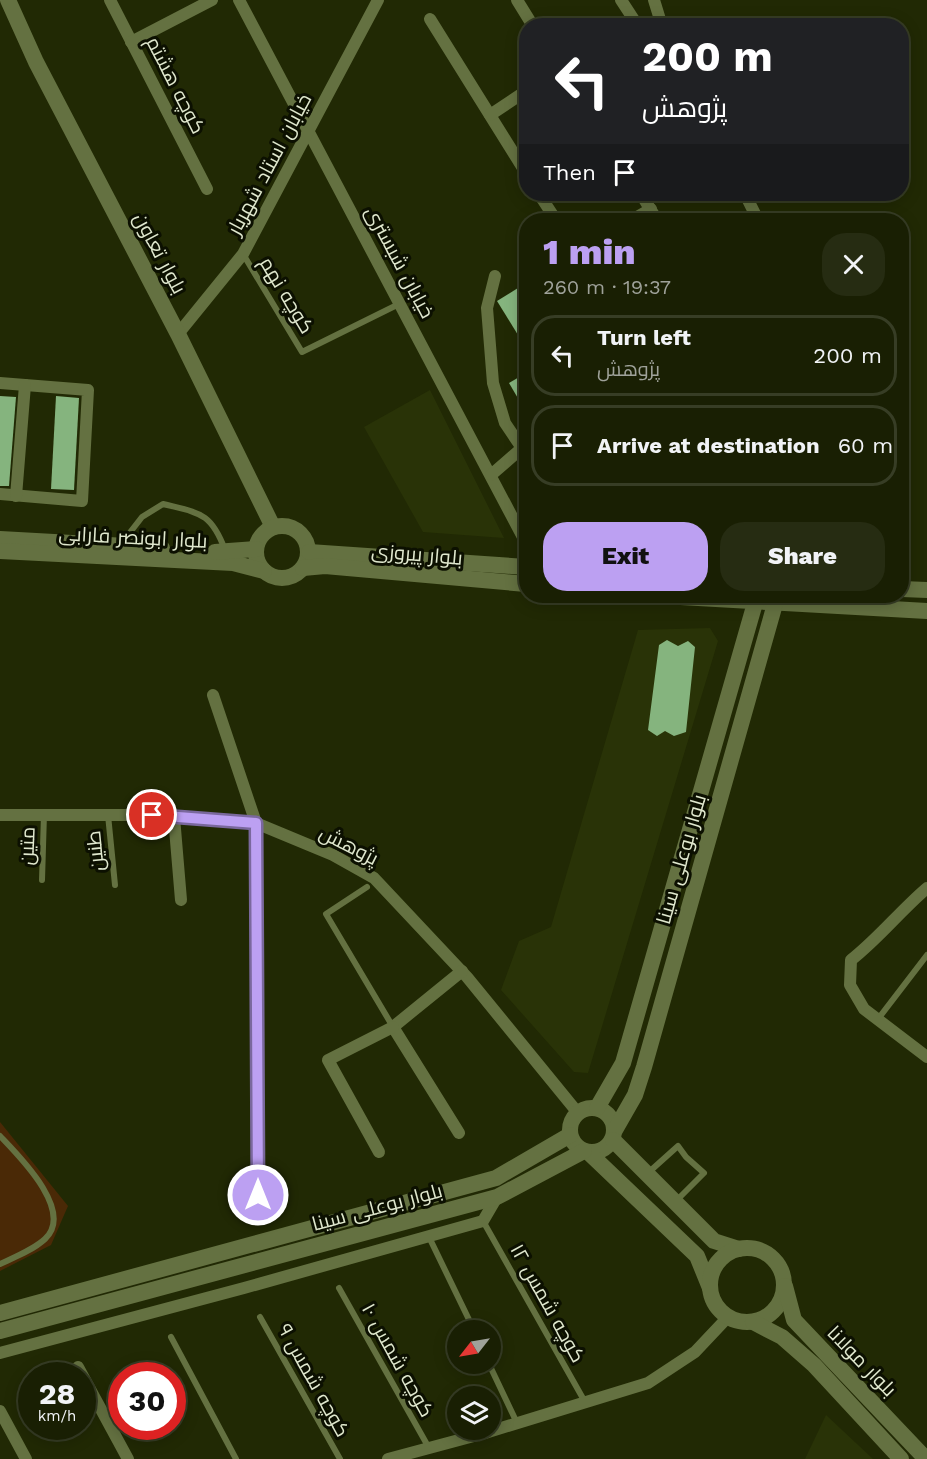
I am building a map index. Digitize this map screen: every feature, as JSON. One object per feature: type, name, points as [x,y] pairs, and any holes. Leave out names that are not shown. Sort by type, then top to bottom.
[{"type":"street","name":"بلوار تعاون","points":[[8,0],[36,62],[178,334],[273,527]]},
{"type":"street","name":"کوچه هشتم","points":[[110,0],[207,189]]},
{"type":"street","points":[[131,42],[212,0]]},
{"type":"street","name":"خیابان شبستری","points":[[239,0],[519,529]]},
{"type":"street","name":"خیابان استاد شهریار","points":[[178,334],[243,254],[378,0]]},
{"type":"street","points":[[517,0],[528,18]]},
{"type":"street","points":[[621,0],[633,18]]},
{"type":"street","points":[[654,0],[660,18]]},
{"type":"street","points":[[430,19],[519,162]]},
{"type":"street","points":[[490,115],[519,96]]},
{"type":"street","points":[[646,201],[653,213]]},
{"type":"street","points":[[644,213],[651,209]]},
{"type":"street","points":[[495,276],[487,308],[493,383],[505,423],[519,444]]},
{"type":"street","points":[[0,383],[88,390],[82,501],[0,494]]},
{"type":"street","points":[[16,496],[25,385]]},
{"type":"street","points":[[491,475],[519,455]]},
{"type":"street","points":[[273,527],[294,528],[302,534],[306,560],[289,578],[280,578],[264,571],[259,565],[256,549],[259,539],[273,527]]},
{"type":"street","name":"بلوار ابونصر فارابی","points":[[0,539],[234,563],[264,571]]},
{"type":"street","name":"بلوار ابونصر فارابی","points":[[0,551],[226,553],[256,549]]},
{"type":"street","name":"بلوار پیروزی","points":[[306,560],[519,567]]},
{"type":"street","name":"بلوار پیروزی","points":[[306,560],[325,566],[519,584]]},
{"type":"street","points":[[909,589],[927,590]]},
{"type":"street","name":"بلوار بوعلی سینا","points":[[597,1108],[623,1063],[765,603]]},
{"type":"street","name":"بلوار بوعلی سینا","points":[[614,1135],[635,1095],[644,1066],[765,603]]},
{"type":"street","points":[[820,603],[927,611]]},
{"type":"street","points":[[213,695],[256,823],[258,1195]]},
{"type":"street","name":"پژوهش","points":[[0,815],[108,814],[256,823],[333,855],[374,878],[462,970],[578,1113]]},
{"type":"street","points":[[174,817],[181,900]]},
{"type":"street","points":[[927,888],[909,903],[877,939],[851,960],[850,985],[864,1009],[927,1057]]},
{"type":"street","points":[[379,1152],[328,1060],[393,1027],[462,970]]},
{"type":"street","points":[[393,1027],[459,1132]]},
{"type":"street","points":[[587,1108],[597,1108],[606,1112],[612,1120],[614,1135],[646,1175],[714,1241],[739,1249],[755,1249],[769,1256],[780,1268],[784,1283],[781,1301],[770,1315],[753,1322],[740,1322],[728,1317],[716,1305],[697,1256],[586,1151],[578,1147],[570,1135],[570,1127],[578,1113],[587,1108]]},
{"type":"street","name":"بلوار بوعلی سینا","points":[[0,1331],[52,1308],[496,1178],[570,1135]]},
{"type":"street","points":[[586,1151],[598,1152],[614,1135]]},
{"type":"street","name":"بلوار بوعلی سینا","points":[[0,1313],[52,1308],[497,1197],[586,1151]]},
{"type":"street","points":[[0,1353],[483,1221],[497,1197]]},
{"type":"street","points":[[711,1290],[711,1276],[717,1264],[727,1254],[739,1249]]},
{"type":"street","name":"بلوار مولانا","points":[[784,1283],[794,1320],[926,1459]]},
{"type":"street","points":[[388,1459],[518,1423],[648,1383],[695,1352],[728,1317]]},
{"type":"street","name":"بلوار مولانا","points":[[753,1322],[782,1337],[814,1365],[901,1459]]},
{"type":"street","points":[[96,1400],[128,1459]]},
{"type":"street","points":[[0,1411],[26,1459]]},
{"type":"lane","name":"کوچه نهم","points":[[243,254],[302,352],[399,303]]},
{"type":"lane","points":[[119,551],[142,516],[163,504],[202,513],[219,533],[226,553]]},
{"type":"lane","name":"متین","points":[[42,880],[44,814]]},
{"type":"lane","name":"طنین","points":[[108,814],[115,885]]},
{"type":"lane","points":[[367,887],[326,914],[393,1027]]},
{"type":"lane","points":[[878,1019],[927,955]]},
{"type":"lane","points":[[0,1136],[23,1160],[50,1197],[54,1216],[47,1237],[31,1249],[0,1264]]},
{"type":"lane","points":[[646,1175],[678,1146],[686,1157],[704,1173],[675,1203]]},
{"type":"lane","name":"کوچه شمس ۱۲","points":[[483,1221],[585,1402]]},
{"type":"lane","points":[[429,1237],[469,1320]]},
{"type":"lane","name":"کوچه شمس ۱۰","points":[[339,1288],[429,1448]]},
{"type":"lane","name":"کوچه شمس ۹","points":[[260,1317],[340,1459]]},
{"type":"lane","points":[[171,1337],[236,1459]]},
{"type":"lane","points":[[494,1374],[518,1423]]},
{"type":"shaded area","points":[[430,390],[504,538],[423,532],[364,427]]},
{"type":"shaded area","points":[[710,628],[718,641],[588,1073],[574,1072],[501,990],[519,941],[551,927],[638,630]]},
{"type":"shaded area","points":[[0,1122],[68,1206],[51,1245],[0,1271]]},
{"type":"shaded area","points":[[826,1415],[873,1459],[805,1459]]},
{"type":"building","points":[[519,287],[519,337],[497,301]]},
{"type":"building","points":[[519,377],[519,400],[509,383]]},
{"type":"building","points":[[0,396],[16,397],[9,486],[0,486]]},
{"type":"building","points":[[56,396],[79,398],[74,490],[51,489]]},
{"type":"building","points":[[667,640],[678,646],[688,641],[695,647],[686,732],[674,736],[665,731],[657,736],[648,730],[659,645]]},
{"type":"route","points":[[152,815],[256,823],[258,1195]]}]
